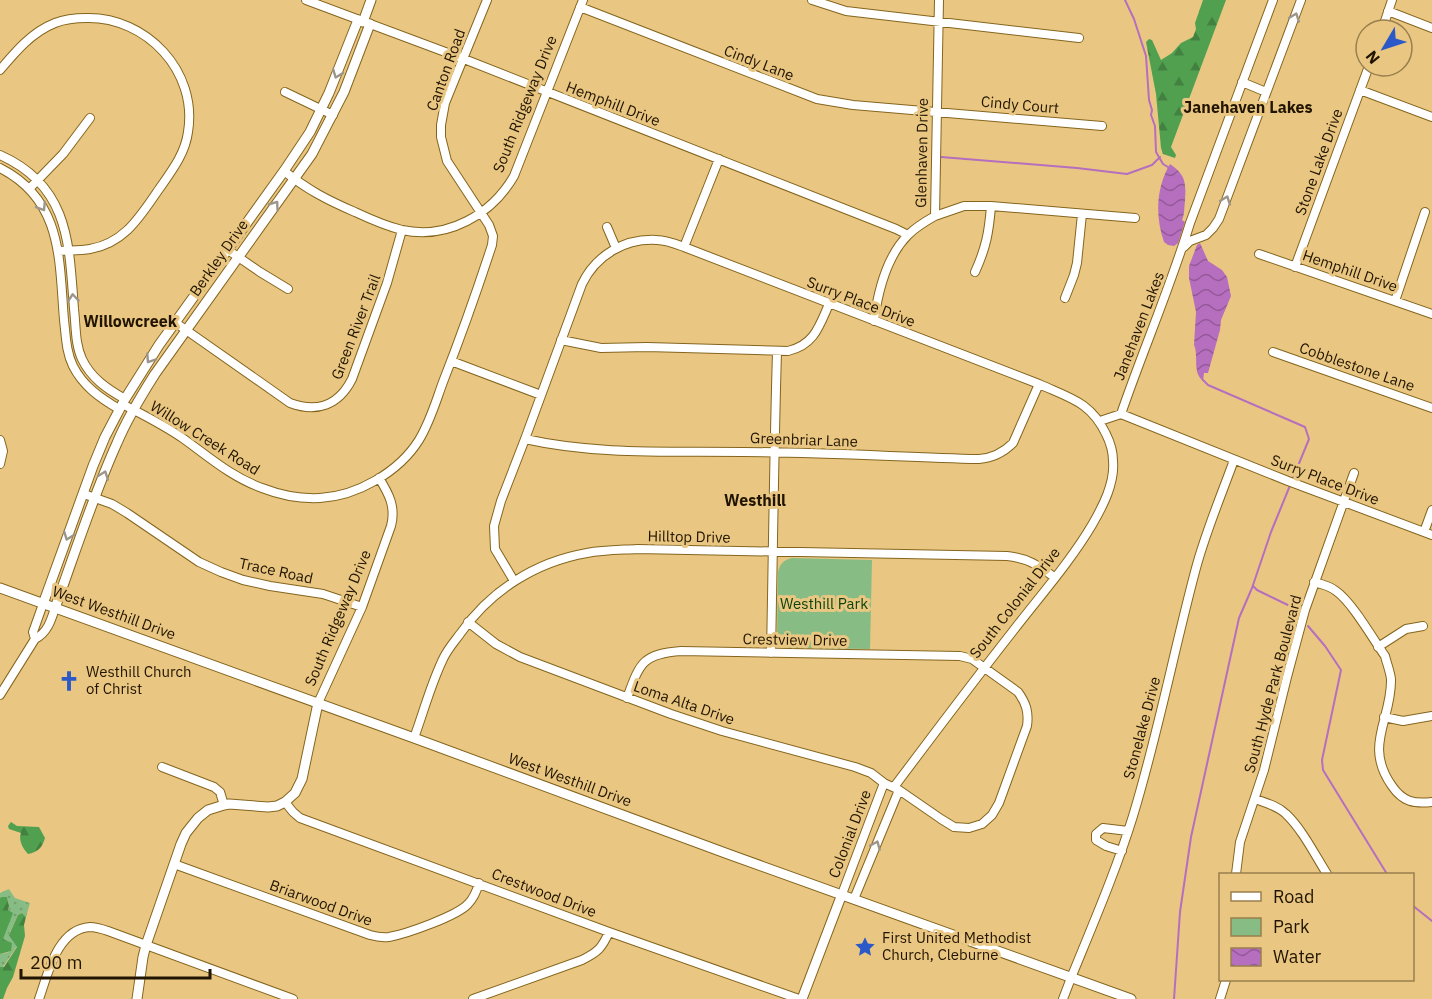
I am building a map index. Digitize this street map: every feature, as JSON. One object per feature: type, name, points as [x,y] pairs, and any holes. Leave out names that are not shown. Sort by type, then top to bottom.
[{"type":"street","name":"Hemphill Drive","points":[[306,0],[464,59],[908,235]]},
{"type":"street","name":"Berkley Drive","points":[[0,695],[35,639],[46,630],[117,442],[133,410],[155,374],[312,154],[333,116],[344,92],[371,0]]},
{"type":"street","name":"Canton Road","points":[[482,213],[447,161],[441,137],[441,125],[446,103],[486,0]]},
{"type":"street","points":[[812,0],[846,11],[1079,38]]},
{"type":"street","name":"Glenhaven Drive","points":[[874,321],[886,271],[895,251],[908,235],[935,216],[939,0]]},
{"type":"street","name":"Janehaven Lakes","points":[[1121,414],[1273,0]]},
{"type":"street","points":[[1186,242],[1206,235],[1219,219],[1301,0]]},
{"type":"street","points":[[1386,18],[1392,0]]},
{"type":"street","name":"South Ridgeway Drive","points":[[284,171],[327,200],[402,230],[428,232],[467,222],[498,199],[514,176],[581,4]]},
{"type":"street","name":"Cindy Lane","points":[[581,4],[817,99],[853,105],[937,111]]},
{"type":"street","points":[[1388,11],[1432,28]]},
{"type":"street","points":[[0,70],[26,41],[40,31],[74,18],[93,18],[112,20],[149,37],[160,47],[182,80],[189,108],[189,119],[188,132],[179,161],[137,222],[116,240],[103,245],[89,249],[58,251]]},
{"type":"street","name":"Berkley Drive","points":[[35,639],[33,633],[93,466],[122,404],[159,345],[310,132],[364,22]]},
{"type":"street","name":"Stone Lake Drive","points":[[1295,267],[1364,78]]},
{"type":"street","points":[[1242,82],[1266,92]]},
{"type":"street","points":[[1360,90],[1432,117]]},
{"type":"street","points":[[285,92],[333,116]]},
{"type":"street","name":"Cindy Court","points":[[937,111],[1102,126]]},
{"type":"street","points":[[28,189],[63,154],[90,118]]},
{"type":"street","name":"Willow Creek Road","points":[[0,155],[16,164],[37,181],[56,206],[65,228],[69,250],[80,353],[95,378],[122,404]]},
{"type":"street","points":[[684,247],[719,159]]},
{"type":"street","name":"Willow Creek Road","points":[[0,168],[17,178],[28,189],[48,217],[58,251],[69,357],[89,388],[101,398],[133,410],[182,438],[222,468],[260,488],[290,496],[321,498],[353,491],[379,478]]},
{"type":"street","points":[[935,216],[964,206],[991,206],[1135,218]]},
{"type":"street","points":[[975,272],[984,252],[991,206]]},
{"type":"street","points":[[1395,301],[1425,212]]},
{"type":"street","points":[[379,478],[402,460],[418,441],[425,428],[492,244],[493,236],[482,213]]},
{"type":"street","points":[[1065,298],[1077,263],[1082,214]]},
{"type":"street","points":[[607,227],[616,248]]},
{"type":"street","name":"Green River Trail","points":[[176,323],[290,403],[309,408],[327,404],[343,393],[352,379],[387,283],[402,230]]},
{"type":"street","name":"Surry Place Drive","points":[[514,581],[495,549],[494,526],[501,501],[587,273],[603,256],[628,243],[660,240],[684,247],[1039,384],[1076,400],[1090,409],[1100,421]]},
{"type":"street","points":[[228,249],[288,289]]},
{"type":"street","name":"Hemphill Drive","points":[[1258,254],[1432,314]]},
{"type":"street","points":[[561,340],[601,348],[788,351],[798,349],[811,340],[819,329],[829,304]]},
{"type":"street","points":[[771,653],[777,352]]},
{"type":"street","name":"Cobblestone Lane","points":[[1273,352],[1432,408]]},
{"type":"street","points":[[451,361],[541,395]]},
{"type":"street","name":"Greenbriar Lane","points":[[525,439],[554,446],[604,450],[774,452],[979,459],[998,455],[1013,443],[1039,384]]},
{"type":"street","points":[[1100,421],[1121,414]]},
{"type":"street","name":"Surry Place Drive","points":[[1121,414],[1428,534]]},
{"type":"street","name":"South Colonial Drive","points":[[897,788],[1092,525],[1112,480],[1113,460],[1109,441],[1100,421]]},
{"type":"street","points":[[0,440],[3,451],[0,464]]},
{"type":"street","name":"Stonelake Drive","points":[[1063,999],[1122,851],[1166,692],[1197,567],[1234,460]]},
{"type":"street","name":"South Hyde Park Boulevard","points":[[1236,873],[1240,842],[1270,751],[1296,643],[1314,582],[1354,473]]},
{"type":"street","name":"South Ridgeway Drive","points":[[285,802],[295,793],[302,778],[318,704],[362,607],[393,518],[390,497],[379,478]]},
{"type":"street","name":"Trace Road","points":[[84,494],[112,504],[199,562],[221,572],[270,586],[322,594],[362,607]]},
{"type":"street","points":[[1428,534],[1432,510]]},
{"type":"street","name":"Hilltop Drive","points":[[414,738],[437,672],[445,655],[468,622],[499,591],[514,581],[542,566],[588,552],[637,549],[1020,557],[1054,577]]},
{"type":"street","points":[[1314,582],[1336,590],[1347,601],[1387,663],[1391,680],[1380,734],[1379,751],[1382,770],[1398,794],[1411,802],[1432,801]]},
{"type":"street","name":"West Westhill Drive","points":[[0,588],[728,855],[1131,999]]},
{"type":"street","name":"Loma Alta Drive","points":[[468,622],[496,645],[513,654],[627,698],[722,731],[855,767],[897,788]]},
{"type":"street","points":[[1378,647],[1406,629],[1423,626]]},
{"type":"street","name":"Crestview Drive","points":[[627,698],[636,673],[650,657],[663,652],[681,651],[960,656],[972,658],[1024,699],[1027,708],[1027,726],[999,803],[992,815],[982,824],[969,828],[954,827],[897,788]]},
{"type":"street","points":[[1384,717],[1404,721],[1432,716]]},
{"type":"street","points":[[162,767],[214,787],[220,792],[224,804]]},
{"type":"street","name":"Colonial Drive","points":[[842,894],[884,783]]},
{"type":"street","name":"Colonial Drive","points":[[854,899],[897,788]]},
{"type":"street","points":[[1255,799],[1268,803],[1284,813],[1296,826],[1326,873]]},
{"type":"street","points":[[137,999],[146,945],[174,864],[191,825],[208,810],[224,804],[268,807],[285,802]]},
{"type":"street","name":"Crestwood Drive","points":[[285,802],[300,818],[609,932],[800,999]]},
{"type":"street","points":[[1122,851],[1096,840],[1096,834],[1103,828],[1128,831]]},
{"type":"street","name":"Briarwood Drive","points":[[174,864],[379,937],[399,934],[450,915],[467,906],[475,895],[479,883]]},
{"type":"street","points":[[800,999],[842,894]]},
{"type":"street","points":[[39,999],[63,940],[70,934],[89,927],[98,928],[293,999]]},
{"type":"street","points":[[473,999],[582,960],[603,945],[609,932]]},
{"type":"street","points":[[1220,999],[1226,981]]},
{"type":"green space","points":[[1203,0],[1226,0],[1171,147],[1176,155],[1175,158],[1163,154],[1161,148],[1156,94],[1146,42],[1149,39],[1152,40],[1161,60],[1172,53],[1181,43],[1193,37]]},
{"type":"green space","name":"Westhill Park","points":[[792,558],[872,560],[870,649],[789,648],[783,645],[777,637],[778,572],[783,562]]},
{"type":"green space","points":[[11,822],[17,826],[39,827],[45,838],[39,849],[28,854],[20,839],[21,833],[9,829]]},
{"type":"green space","points":[[9,889],[15,898],[30,903],[26,917],[22,913],[18,915],[9,934],[17,946],[3,967],[0,967],[0,954],[11,951],[11,943],[3,939],[9,906],[7,897],[0,898],[0,893]]},
{"type":"green space","points":[[7,897],[8,910],[13,913],[3,939],[12,943],[11,951],[0,954],[0,898]]},
{"type":"green space","points":[[22,913],[26,917],[25,936],[13,977],[3,999],[0,999],[0,967],[4,967],[17,947],[9,935],[18,915]]},
{"type":"water","points":[[1170,164],[1182,176],[1185,189],[1182,220],[1185,222],[1178,243],[1174,246],[1164,242],[1158,212],[1162,183]]},
{"type":"water","points":[[1200,243],[1208,261],[1222,270],[1227,277],[1231,296],[1221,320],[1208,373],[1204,373],[1203,381],[1197,369],[1194,345],[1196,312],[1189,278],[1189,266],[1197,245]]},
{"type":"waterway","points":[[1125,0],[1146,56],[1156,152],[1169,170]]},
{"type":"waterway","points":[[941,157],[1127,174],[1152,165],[1160,157]]},
{"type":"waterway","points":[[1174,999],[1180,912],[1191,837],[1239,618],[1309,439],[1305,427],[1208,385],[1203,380]]},
{"type":"waterway","points":[[1253,586],[1292,607]]},
{"type":"waterway","points":[[1308,626],[1341,670],[1322,760],[1323,770],[1386,873]]},
{"type":"waterway","points":[[1414,907],[1432,921]]},
{"type":"place","name":"Westhill Church of Christ","points":[[69,681]]},
{"type":"place","name":"First United Methodist Church, Cleburne","points":[[865,947]]},
{"type":"district","name":"Janehaven Lakes","points":[[1248,107]]},
{"type":"district","name":"Willowcreek","points":[[130,321]]},
{"type":"district","name":"Westhill","points":[[755,500]]}]
